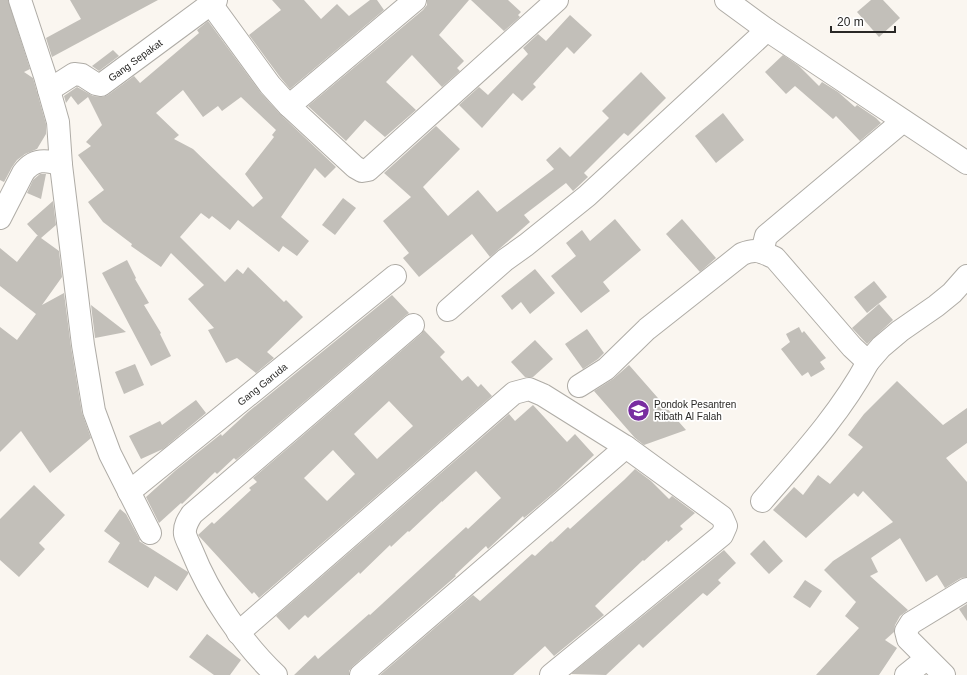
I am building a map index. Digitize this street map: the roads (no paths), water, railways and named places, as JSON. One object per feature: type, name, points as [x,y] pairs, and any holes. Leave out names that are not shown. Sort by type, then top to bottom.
[{"type":"street","points":[[289,106],[414,0]]},
{"type":"street","points":[[213,2],[270,85],[289,106],[355,167],[362,171],[368,170],[557,0]]},
{"type":"street","points":[[726,0],[767,30],[967,163]]},
{"type":"street","points":[[22,1],[58,122],[61,165],[83,345],[94,412],[110,454],[150,533]]},
{"type":"street","name":"Gang Sepakat","points":[[49,90],[74,74],[82,75],[96,84],[101,85],[213,2]]},
{"type":"street","points":[[448,310],[505,260],[587,196],[767,30]]},
{"type":"street","points":[[762,252],[766,236],[903,121]]},
{"type":"street","points":[[0,218],[23,173],[28,167],[35,162],[43,161],[51,161],[61,165]]},
{"type":"street","points":[[579,386],[606,369],[647,329],[742,254],[751,250],[762,252],[776,258],[852,347],[868,362]]},
{"type":"street","name":"Gang Garuda","points":[[129,492],[394,276]]},
{"type":"street","points":[[762,501],[822,430],[854,387],[868,362],[881,347],[900,331],[952,293],[967,276]]},
{"type":"street","points":[[276,675],[238,633],[208,585],[194,558],[185,534],[186,524],[192,514],[413,325]]},
{"type":"street","points":[[238,633],[514,393],[529,389],[543,394],[626,447],[722,517],[726,526],[722,535],[551,675]]},
{"type":"street","points":[[361,675],[626,447]]},
{"type":"street","points":[[944,675],[926,659],[908,639],[906,631],[911,623],[967,589]]},
{"type":"street","points":[[906,675],[926,659]]},
{"type":"place","name":"Pondok Pesantren Ribath Al Falah","points":[[639,410]]}]
